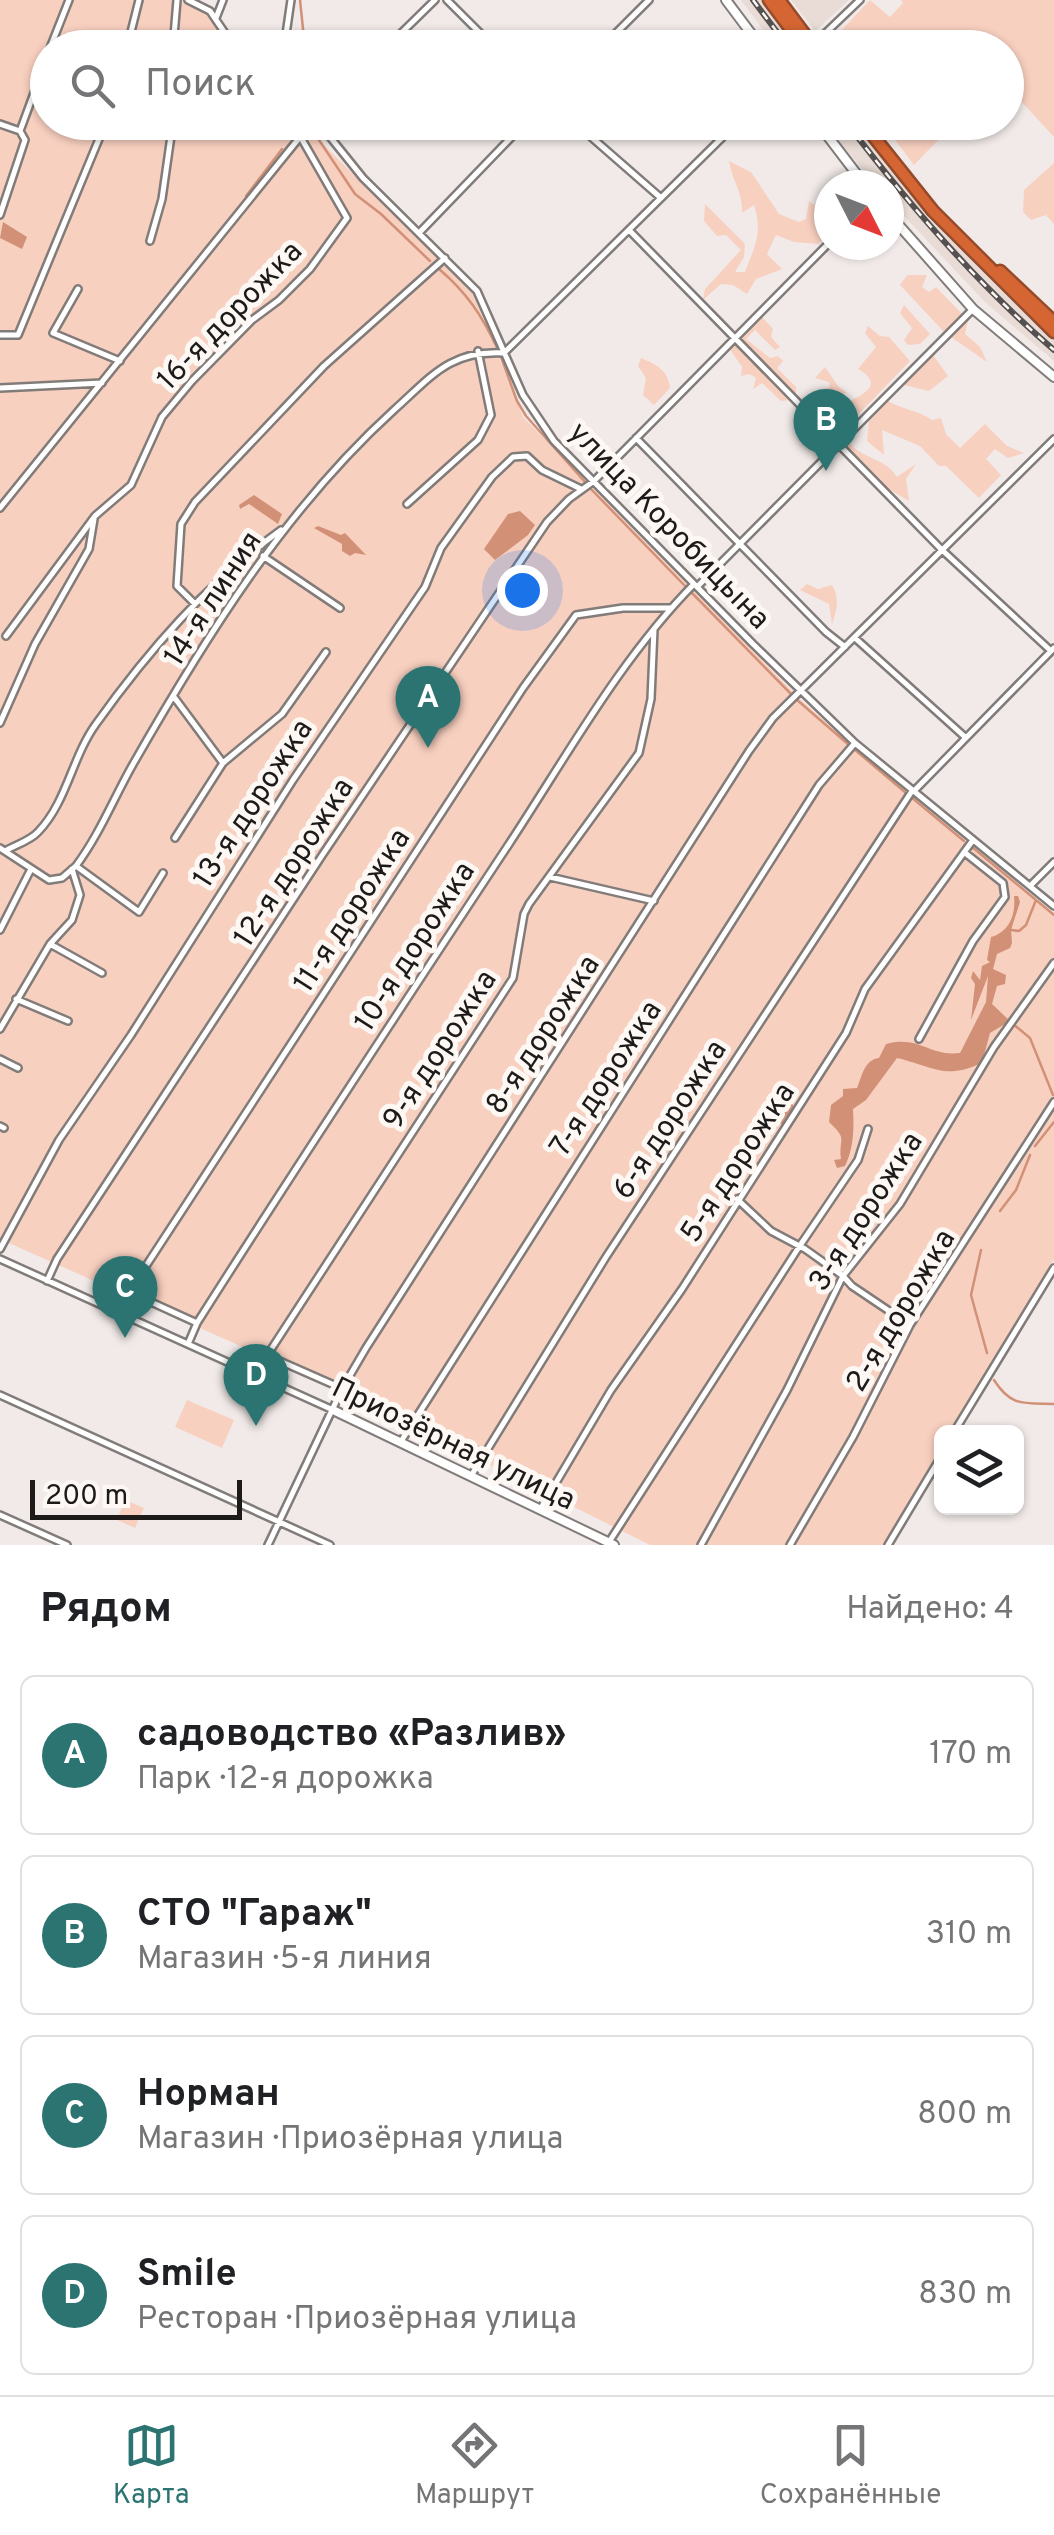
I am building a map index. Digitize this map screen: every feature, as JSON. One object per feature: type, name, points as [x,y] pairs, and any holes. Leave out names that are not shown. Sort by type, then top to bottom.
[{"type":"highway","points":[[769,0],[796,30]]},
{"type":"highway","points":[[778,0],[799,30]]},
{"type":"highway","points":[[876,140],[933,211],[1054,332]]},
{"type":"highway","points":[[886,140],[948,216],[1054,322]]},
{"type":"street","points":[[57,30],[69,0]]},
{"type":"street","points":[[132,30],[140,0]]},
{"type":"street","points":[[174,30],[177,0]]},
{"type":"street","points":[[188,0],[216,18],[224,30]]},
{"type":"street","points":[[216,18],[223,0]]},
{"type":"street","points":[[287,30],[291,0]]},
{"type":"street","points":[[404,30],[435,0]]},
{"type":"street","points":[[447,0],[477,30]]},
{"type":"street","points":[[619,30],[649,0]]},
{"type":"street","points":[[726,0],[748,30]]},
{"type":"street","points":[[829,30],[860,0]]},
{"type":"street","points":[[20,131],[30,104]]},
{"type":"street","points":[[0,124],[20,131],[25,140],[0,215]]},
{"type":"street","points":[[0,335],[18,335],[99,140]]},
{"type":"street","points":[[150,241],[162,199],[170,140]]},
{"type":"street","points":[[0,508],[298,140]]},
{"type":"street","name":"16-я дорожка","points":[[6,636],[95,516],[132,485],[162,417],[252,320],[310,269],[347,218],[302,140]]},
{"type":"street","name":"улица Коробицына","points":[[332,140],[363,178],[477,291],[523,395],[554,441],[801,692],[856,743],[1054,906]]},
{"type":"street","points":[[420,232],[509,140]]},
{"type":"street","points":[[595,140],[662,198]]},
{"type":"street","points":[[407,504],[478,440],[491,415],[478,352],[504,353],[720,140]]},
{"type":"street","points":[[830,140],[853,170]]},
{"type":"street","points":[[630,231],[942,549],[1052,649]]},
{"type":"street","points":[[904,231],[973,310],[1054,377]]},
{"type":"street","name":"12-я дорожка","points":[[48,1281],[57,1259],[323,854],[547,522],[581,489],[594,482],[814,257]]},
{"type":"street","points":[[195,604],[177,586],[181,524],[195,502],[324,366],[445,258]]},
{"type":"street","points":[[78,289],[54,334],[120,362]]},
{"type":"street","name":"10-я дорожка","points":[[188,1344],[197,1323],[294,1169],[654,626],[973,310]]},
{"type":"street","name":"14-я линия","points":[[74,868],[174,697],[264,556],[327,474],[386,418],[461,356],[478,352]]},
{"type":"street","points":[[0,388],[102,383]]},
{"type":"street","points":[[636,438],[826,632],[846,647]]},
{"type":"street","name":"8-я дорожка","points":[[268,1545],[342,1389],[772,718],[1054,439]]},
{"type":"street","name":"13-я дорожка","points":[[2,1245],[59,1140],[131,1035],[293,780],[425,587],[441,548],[492,477],[513,457],[527,456],[542,470],[581,489]]},
{"type":"street","points":[[0,723],[35,644],[89,549],[95,516]]},
{"type":"street","points":[[2,849],[36,835],[51,816],[92,730],[134,670],[246,555],[287,526]]},
{"type":"street","points":[[264,556],[340,608]]},
{"type":"street","name":"11-я дорожка","points":[[120,1314],[129,1292],[523,688],[576,616],[623,608],[670,608]]},
{"type":"street","name":"9-я дорожка","points":[[255,1374],[513,978],[524,914],[638,753],[651,699],[654,626]]},
{"type":"street","points":[[854,638],[966,738]]},
{"type":"street","name":"6-я дорожка","points":[[471,1476],[606,1256],[913,791],[1052,649]]},
{"type":"street","points":[[175,838],[223,764],[282,714],[326,652]]},
{"type":"street","points":[[174,697],[223,764]]},
{"type":"street","name":"7-я дорожка","points":[[400,1443],[820,785],[856,743]]},
{"type":"street","name":"5-я дорожка","points":[[540,1510],[611,1390],[682,1289],[846,1034],[865,989],[973,840]]},
{"type":"street","points":[[2,849],[49,880],[62,878],[74,868]]},
{"type":"street","points":[[919,1039],[973,940],[1005,897],[1004,883],[964,852]]},
{"type":"street","points":[[1030,886],[1054,862]]},
{"type":"street","points":[[74,868],[139,912],[163,873]]},
{"type":"street","points":[[0,1030],[50,944],[72,920],[80,895],[74,868]]},
{"type":"street","points":[[0,930],[30,870]]},
{"type":"street","points":[[550,877],[654,900]]},
{"type":"street","points":[[50,944],[102,973]]},
{"type":"street","name":"3-я дорожка","points":[[702,1545],[779,1407],[843,1276],[900,1204],[994,1047],[1054,963]]},
{"type":"street","points":[[16,999],[68,1022]]},
{"type":"street","points":[[0,1059],[18,1068]]},
{"type":"street","name":"2-я дорожка","points":[[790,1545],[910,1325],[1054,1102]]},
{"type":"street","points":[[612,1544],[798,1247],[858,1160],[868,1130]]},
{"type":"street","points":[[738,1199],[771,1230],[910,1325]]},
{"type":"street","name":"Приозёрная улица","points":[[0,1259],[333,1410],[612,1544]]},
{"type":"street","points":[[958,1425],[1054,1268]]},
{"type":"street","points":[[129,1292],[197,1323]]},
{"type":"street","points":[[266,1355],[342,1389]]},
{"type":"street","points":[[0,1395],[330,1545]]},
{"type":"street","points":[[414,1421],[482,1454]]},
{"type":"street","points":[[888,1545],[934,1467]]},
{"type":"street","points":[[0,1515],[68,1545]]},
{"type":"shaded area","points":[[0,0],[185,0],[210,15],[220,30],[30,30],[30,140],[319,140],[473,294],[523,417],[801,700],[909,797],[1054,916],[1054,1259],[955,1425],[934,1425],[934,1461],[884,1545],[650,1545],[350,1395],[0,1239]]},
{"type":"shaded area","points":[[741,0],[766,0],[788,30],[763,30]]},
{"type":"shaded area","points":[[791,0],[849,0],[816,30]]},
{"type":"shaded area","points":[[870,0],[890,17],[903,3],[901,0],[1054,0],[1054,137],[1024,104],[1024,30],[842,30]]},
{"type":"shaded area","points":[[838,140],[872,140],[897,170],[863,170]]},
{"type":"shaded area","points":[[895,140],[938,140],[914,165]]},
{"type":"shaded area","points":[[729,161],[751,172],[779,214],[799,222],[806,219],[809,201],[814,205],[814,244],[776,235],[767,254],[782,269],[756,279],[747,294],[733,285],[721,284],[703,300],[705,289],[741,250],[726,235],[717,236],[704,221],[705,204],[745,244],[744,257],[735,272],[745,272],[757,239],[754,205],[742,213]]},
{"type":"shaded area","points":[[1054,163],[1054,224],[1046,215],[1031,220],[1023,212],[1024,190]]},
{"type":"shaded area","points":[[904,179],[958,245],[1054,338],[1054,361],[985,302],[904,216]]},
{"type":"shaded area","points":[[3,222],[27,237],[22,249],[0,238]]},
{"type":"shaded area","points":[[907,275],[927,275],[922,287],[929,292],[936,287],[962,314],[945,333],[900,285]]},
{"type":"shaded area","points":[[904,305],[930,334],[920,344],[908,345],[904,340],[912,328],[900,313]]},
{"type":"shaded area","points":[[761,316],[773,329],[771,337],[780,347],[775,350],[755,330],[746,339],[770,358],[778,356],[783,361],[777,368],[796,387],[796,396],[738,340]]},
{"type":"shaded area","points":[[968,320],[965,334],[980,347],[987,362],[951,337]]},
{"type":"shaded area","points":[[868,326],[880,336],[889,337],[910,361],[854,419],[841,406],[869,389],[868,376],[858,369],[876,347],[865,333]]},
{"type":"shaded area","points":[[734,343],[792,400],[781,401],[762,383],[753,389],[756,378],[749,374],[741,376],[742,367],[729,348]]},
{"type":"shaded area","points":[[933,355],[948,376],[929,391],[904,385]]},
{"type":"shaded area","points":[[641,358],[661,369],[669,382],[670,388],[654,405],[643,395],[646,378],[638,366]]},
{"type":"shaded area","points":[[825,367],[847,393],[826,397],[830,412],[838,407],[829,417],[840,429],[833,434],[804,405],[830,387],[829,382],[815,378]]},
{"type":"shaded area","points":[[888,401],[932,420],[941,418],[946,434],[960,448],[985,424],[1007,446],[1024,453],[1008,458],[995,449],[986,459],[1001,475],[979,498],[920,446],[882,430],[884,455],[867,441],[869,421]]},
{"type":"shaded area","points":[[848,441],[897,477],[916,464],[906,479],[909,501],[887,488],[846,445]]},
{"type":"shaded area","points":[[254,495],[282,514],[278,524],[249,504],[240,509],[239,505]]},
{"type":"shaded area","points":[[520,511],[535,525],[495,560],[484,549],[508,514]]},
{"type":"shaded area","points":[[314,528],[345,533],[366,555],[350,556],[342,551],[342,544]]},
{"type":"shaded area","points":[[807,584],[818,589],[832,585],[837,604],[832,624],[829,604],[800,590]]},
{"type":"shaded area","points":[[1014,896],[1020,902],[1011,930],[1012,943],[997,954],[993,969],[1006,975],[1005,984],[997,986],[992,1004],[1010,1021],[990,1033],[982,1063],[969,1068],[940,1070],[897,1058],[866,1100],[853,1109],[850,1152],[845,1166],[837,1168],[834,1160],[841,1159],[841,1139],[829,1122],[831,1105],[843,1096],[843,1089],[857,1088],[867,1065],[879,1058],[886,1044],[908,1042],[940,1052],[960,1053],[986,1002],[988,976],[971,1020],[973,971],[980,980],[982,966],[990,962],[987,960],[991,937],[1007,927],[1014,910]]},
{"type":"shaded area","points":[[783,1088],[789,1090],[795,1109],[783,1126],[772,1114],[769,1099]]},
{"type":"shaded area","points":[[187,1400],[234,1420],[222,1448],[175,1427]]},
{"type":"shaded area","points":[[125,1500],[144,1508],[135,1528],[117,1520]]},
{"type":"waterway","points":[[300,0],[303,30]]},
{"type":"waterway","points":[[319,140],[355,194],[430,261]]},
{"type":"waterway","points":[[246,196],[282,149]]},
{"type":"waterway","points":[[439,269],[473,305],[497,348]]},
{"type":"waterway","points":[[501,357],[526,416],[585,482]]},
{"type":"waterway","points":[[590,488],[686,587]]},
{"type":"waterway","points":[[691,592],[791,694]]},
{"type":"waterway","points":[[796,699],[849,745]]},
{"type":"waterway","points":[[854,749],[906,793]]},
{"type":"waterway","points":[[911,797],[964,841]]},
{"type":"waterway","points":[[972,847],[1036,900],[1026,925],[1019,931],[1011,930]]},
{"type":"waterway","points":[[1036,900],[1054,915]]},
{"type":"waterway","points":[[1013,1024],[1030,1038],[1053,1095]]},
{"type":"waterway","points":[[1035,1146],[1054,1122]]},
{"type":"waterway","points":[[1000,1211],[1016,1190],[1030,1155]]},
{"type":"waterway","points":[[981,1250],[971,1295],[987,1353]]},
{"type":"waterway","points":[[994,1380],[1013,1399],[1054,1404]]},
{"type":"railway","points":[[753,0],[776,30]]},
{"type":"railway","points":[[860,140],[944,242],[1054,350]]},
{"type":"place","name":"СТО \"Гараж\"","points":[[826,471]]},
{"type":"place","name":"садоводство «Разлив»","points":[[428,748]]},
{"type":"place","name":"Норман","points":[[125,1338]]},
{"type":"place","name":"Smile","points":[[256,1426]]}]
